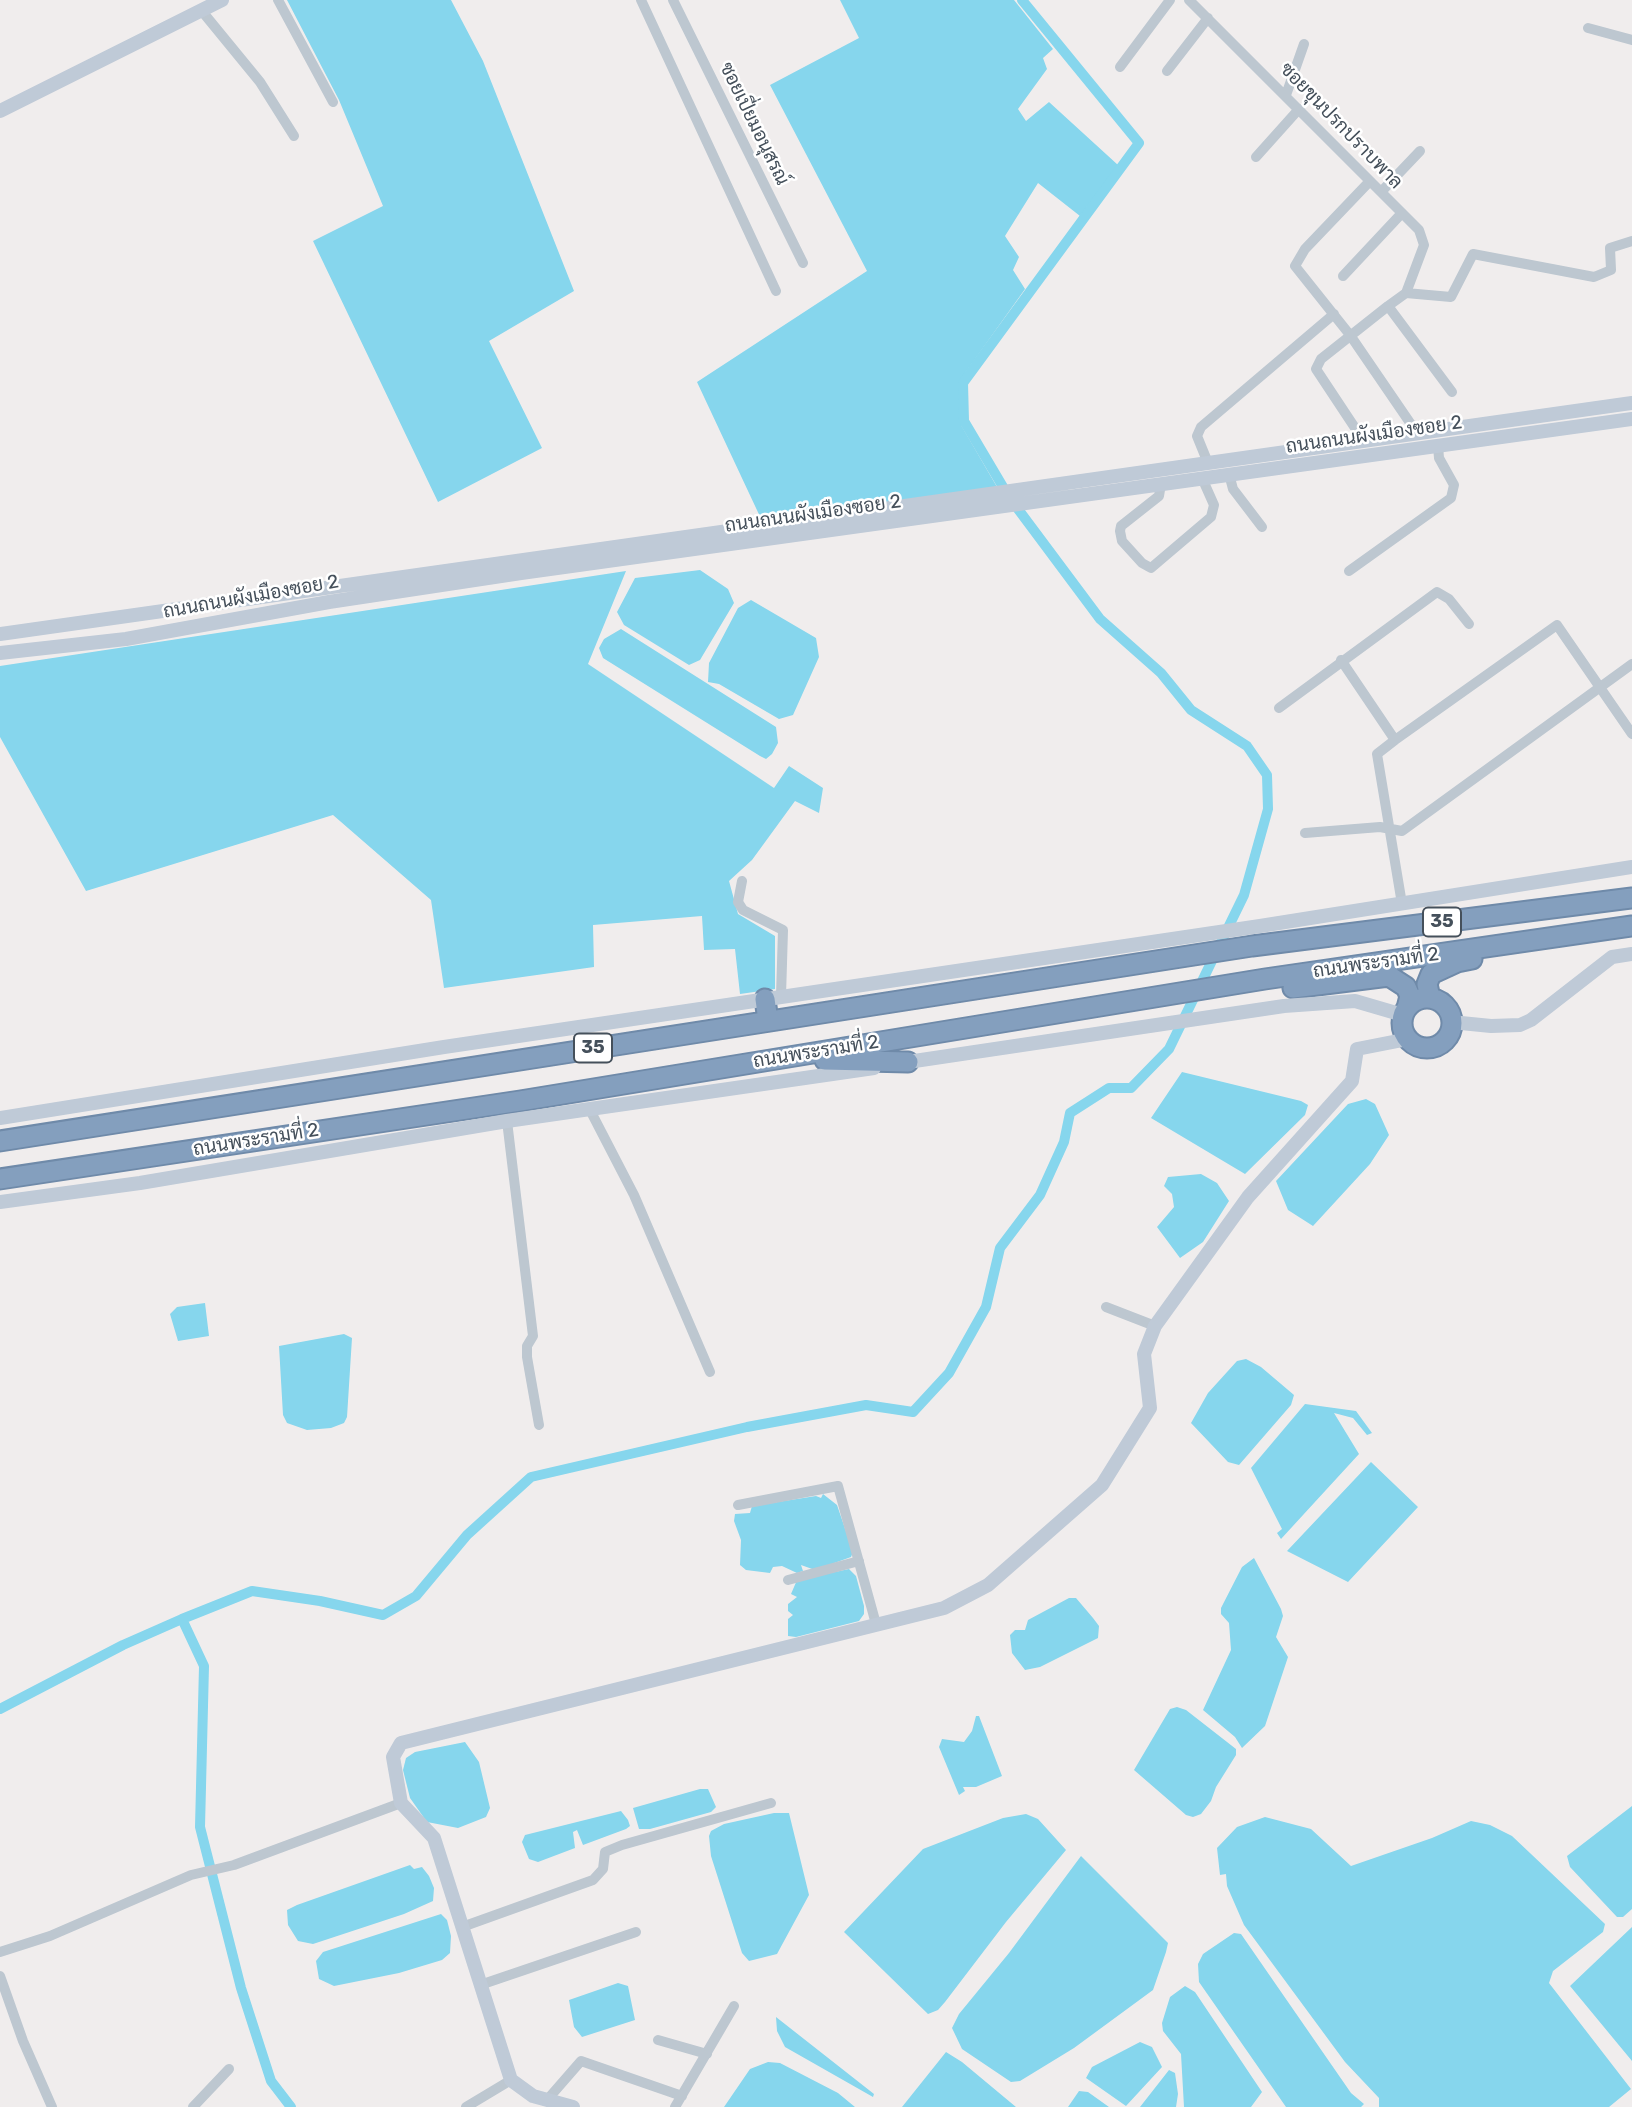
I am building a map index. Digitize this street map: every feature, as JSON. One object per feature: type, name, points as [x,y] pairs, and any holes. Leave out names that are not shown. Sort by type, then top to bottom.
[{"type":"highway","name":"ถนนพระรามที่ 2","points":[[0,1141],[1252,946],[1626,898]]},
{"type":"highway","name":"ถนนพระรามที่ 2","points":[[0,1179],[520,1101],[1265,979],[1632,926]]},
{"type":"highway","points":[[1430,999],[1427,984],[1431,974],[1457,962],[1535,949],[1585,932]]},
{"type":"highway","points":[[1265,979],[1294,988],[1389,976],[1406,987],[1410,996],[1405,1011],[1404,1032],[1408,1039],[1415,1045],[1432,1047],[1446,1039],[1451,1023],[1445,1007],[1430,999],[1413,1002],[1405,1011]]},
{"type":"highway","points":[[768,1021],[773,997]]},
{"type":"highway","points":[[773,1059],[908,1062]]},
{"type":"street","points":[[278,0],[333,102]]},
{"type":"street","points":[[641,0],[776,291]]},
{"type":"street","name":"ซอยเปี่ยมอนุสรณ์","points":[[673,0],[803,263]]},
{"type":"street","points":[[1119,67],[1170,0]]},
{"type":"street","name":"ซอยขุนปรกปราบพาล","points":[[1189,0],[1286,94],[1424,238],[1406,293]]},
{"type":"street","points":[[0,111],[209,4],[294,136]]},
{"type":"street","points":[[1167,71],[1208,18]]},
{"type":"street","points":[[1588,28],[1632,40]]},
{"type":"street","points":[[1286,94],[1304,44]]},
{"type":"street","points":[[1256,157],[1299,109]]},
{"type":"street","points":[[1381,192],[1420,151]]},
{"type":"street","points":[[1370,181],[1305,249],[1295,266],[1350,335],[1417,433]]},
{"type":"street","points":[[1343,276],[1402,213]]},
{"type":"street","points":[[1363,440],[1316,369],[1321,359],[1388,306],[1406,293],[1451,297],[1469,260],[1478,253],[1594,276],[1611,270],[1610,248],[1632,241]]},
{"type":"street","points":[[1388,306],[1451,392]]},
{"type":"street","points":[[1208,463],[1197,436],[1201,427],[1334,314]]},
{"type":"street","name":"ถนนถนนผังเมืองซอย 2","points":[[1032,496],[1208,463],[1632,403]]},
{"type":"street","name":"ถนนถนนผังเมืองซอย 2","points":[[0,634],[327,595],[980,503],[1161,484],[1632,419]]},
{"type":"street","points":[[1349,570],[1451,498],[1454,485],[1439,458],[1438,446]]},
{"type":"street","points":[[1229,474],[1233,489],[1262,527]]},
{"type":"street","points":[[1161,484],[1159,496],[1121,526],[1120,531],[1122,541],[1142,563],[1151,568],[1211,517],[1214,505],[1202,478]]},
{"type":"street","points":[[1279,708],[1437,592],[1450,599],[1469,624]]},
{"type":"street","name":"ถนนถนนผังเมืองซอย 2","points":[[0,653],[126,639],[327,595]]},
{"type":"street","points":[[1402,904],[1377,754],[1395,740],[1557,625],[1632,734]]},
{"type":"street","points":[[1341,660],[1395,740]]},
{"type":"street","points":[[1305,833],[1380,827],[1402,831],[1632,664]]},
{"type":"street","name":"35","points":[[0,1118],[1632,867]]},
{"type":"street","points":[[741,881],[738,902],[743,910],[783,930],[773,997]]},
{"type":"street","points":[[1451,1023],[1491,1026],[1520,1024],[1531,1020],[1612,957],[1632,954]]},
{"type":"street","name":"ถนนพระรามที่ 2","points":[[0,1202],[140,1184],[507,1121],[1207,1016],[1355,1001],[1405,1011]]},
{"type":"street","points":[[569,2106],[533,2096],[511,2080],[433,1838],[401,1803],[393,1757],[401,1743],[944,1608],[988,1585],[1102,1485],[1150,1408],[1144,1354],[1155,1326],[1248,1197],[1352,1081],[1357,1049],[1408,1039]]},
{"type":"street","points":[[590,1110],[634,1195],[710,1372]]},
{"type":"street","points":[[507,1121],[533,1336],[527,1346],[527,1357],[539,1425]]},
{"type":"street","points":[[1106,1307],[1155,1326]]},
{"type":"street","points":[[738,1505],[838,1486],[876,1624]]},
{"type":"street","points":[[788,1580],[859,1561]]},
{"type":"street","points":[[0,1952],[50,1936],[191,1875],[234,1865],[401,1803]]},
{"type":"street","points":[[462,1927],[593,1880],[603,1868],[606,1852],[622,1845],[771,1804]]},
{"type":"street","points":[[480,1985],[636,1932]]},
{"type":"street","points":[[0,1976],[23,2041],[52,2107]]},
{"type":"street","points":[[676,2107],[734,2006]]},
{"type":"street","points":[[658,2040],[707,2054]]},
{"type":"street","points":[[547,2100],[581,2061],[681,2096]]},
{"type":"street","points":[[193,2107],[229,2069]]},
{"type":"street","points":[[466,2107],[511,2080]]},
{"type":"water","points":[[287,0],[451,0],[483,61],[574,291],[489,341],[542,448],[438,502],[313,241],[383,206],[339,100]]},
{"type":"water","points":[[840,0],[1014,0],[1053,49],[1043,58],[1047,69],[1018,109],[1026,121],[1049,102],[1118,165],[1080,216],[1038,183],[1005,236],[1019,257],[1013,270],[1025,289],[960,380],[961,425],[997,487],[763,523],[697,382],[867,271],[770,85],[859,38]]},
{"type":"water","points":[[700,570],[728,589],[734,603],[700,660],[689,665],[624,625],[617,612],[635,578]]},
{"type":"water","points":[[626,571],[588,664],[774,788],[789,766],[823,788],[819,813],[795,801],[752,860],[729,881],[738,914],[775,936],[775,989],[740,994],[735,949],[704,950],[702,916],[593,925],[594,967],[444,988],[431,900],[333,815],[86,891],[0,737],[0,666]]},
{"type":"water","points":[[751,600],[816,638],[819,657],[793,715],[779,719],[719,684],[708,682],[709,663],[738,608]]},
{"type":"water","points":[[621,629],[776,727],[778,743],[772,754],[766,759],[760,756],[603,658],[599,648],[604,639]]},
{"type":"water","points":[[1182,1072],[1301,1101],[1308,1105],[1305,1115],[1245,1174],[1151,1118]]},
{"type":"water","points":[[1366,1099],[1375,1104],[1389,1135],[1370,1164],[1313,1226],[1288,1210],[1276,1181],[1348,1104]]},
{"type":"water","points":[[1201,1174],[1217,1183],[1229,1201],[1203,1242],[1180,1258],[1157,1227],[1174,1207],[1172,1194],[1164,1186],[1168,1177]]},
{"type":"water","points":[[205,1303],[209,1336],[178,1341],[170,1314],[177,1307]]},
{"type":"water","points":[[344,1334],[352,1338],[347,1417],[344,1423],[331,1428],[307,1430],[287,1423],[283,1415],[279,1346]]},
{"type":"water","points":[[1246,1359],[1261,1367],[1294,1395],[1291,1405],[1239,1465],[1228,1462],[1191,1423],[1208,1393],[1237,1361]]},
{"type":"water","points":[[1305,1404],[1356,1411],[1372,1433],[1367,1435],[1353,1418],[1334,1413],[1359,1454],[1281,1539],[1277,1533],[1282,1529],[1251,1468]]},
{"type":"water","points":[[1371,1462],[1418,1507],[1348,1582],[1287,1551]]},
{"type":"water","points":[[823,1494],[837,1505],[853,1552],[851,1557],[815,1570],[801,1565],[803,1571],[797,1573],[782,1566],[773,1567],[770,1573],[746,1570],[740,1565],[741,1540],[734,1521],[735,1514],[750,1513],[752,1506],[816,1496],[821,1498]]},
{"type":"water","points":[[1254,1558],[1281,1609],[1283,1616],[1276,1637],[1288,1657],[1265,1726],[1242,1748],[1235,1737],[1203,1710],[1231,1650],[1229,1623],[1221,1614],[1221,1608],[1242,1567]]},
{"type":"water","points":[[849,1569],[856,1576],[864,1606],[864,1614],[859,1621],[796,1637],[788,1636],[788,1619],[793,1615],[788,1611],[788,1604],[797,1597],[791,1594],[797,1580]]},
{"type":"water","points":[[1069,1598],[1076,1598],[1099,1626],[1098,1638],[1040,1667],[1025,1670],[1012,1653],[1010,1635],[1015,1630],[1025,1630],[1028,1620]]},
{"type":"water","points":[[1177,1707],[1186,1710],[1236,1749],[1236,1755],[1216,1787],[1211,1801],[1201,1814],[1193,1817],[1186,1815],[1134,1770],[1170,1709]]},
{"type":"water","points":[[976,1716],[979,1716],[1002,1776],[976,1787],[963,1787],[965,1791],[959,1795],[939,1747],[942,1739],[964,1742],[972,1731]]},
{"type":"water","points":[[465,1742],[479,1762],[490,1808],[486,1817],[458,1828],[427,1822],[410,1798],[403,1770],[406,1758],[415,1752]]},
{"type":"water","points":[[708,1789],[716,1807],[711,1812],[650,1829],[639,1829],[633,1808]]},
{"type":"water","points":[[1632,1806],[1632,1909],[1623,1917],[1617,1917],[1570,1867],[1567,1856]]},
{"type":"water","points":[[621,1811],[630,1826],[626,1829],[583,1845],[577,1830],[573,1832],[575,1848],[538,1862],[529,1859],[522,1842],[525,1835]]},
{"type":"water","points":[[774,1813],[789,1813],[809,1895],[777,1954],[749,1961],[742,1953],[711,1856],[709,1836],[711,1831],[724,1824]]},
{"type":"water","points":[[1026,1814],[1038,1819],[1066,1850],[1006,1922],[945,2002],[938,2010],[928,2014],[844,1932],[923,1849],[1003,1818]]},
{"type":"water","points":[[1265,1817],[1311,1829],[1351,1866],[1432,1838],[1471,1821],[1490,1825],[1512,1836],[1605,1924],[1603,1932],[1553,1971],[1549,1983],[1631,2089],[1609,2107],[1379,2107],[1379,2098],[1345,2062],[1244,1925],[1227,1886],[1226,1874],[1220,1875],[1217,1848],[1237,1827]]},
{"type":"water","points":[[1081,1856],[1168,1943],[1166,1952],[1153,1990],[1074,2048],[1020,2081],[1011,2082],[962,2049],[952,2028],[959,2014],[1009,1953]]},
{"type":"water","points":[[410,1865],[414,1869],[422,1867],[429,1876],[434,1888],[433,1901],[404,1914],[313,1944],[298,1941],[288,1925],[287,1910],[297,1905]]},
{"type":"water","points":[[441,1914],[447,1920],[451,1936],[450,1953],[442,1960],[399,1973],[334,1986],[319,1979],[316,1961],[323,1952]]},
{"type":"water","points":[[1632,1927],[1632,2061],[1570,1986]]},
{"type":"water","points":[[1234,1933],[1241,1934],[1351,2093],[1364,2104],[1361,2107],[1286,2107],[1199,1982],[1198,1964],[1203,1954]]},
{"type":"water","points":[[618,1983],[628,1986],[635,2020],[582,2037],[574,2027],[569,2000]]},
{"type":"water","points":[[1185,1986],[1195,1992],[1262,2092],[1251,2107],[1184,2107],[1181,2054],[1163,2031],[1162,2023],[1170,1997]]},
{"type":"water","points":[[776,2017],[874,2094],[873,2097],[785,2047],[777,2031]]},
{"type":"water","points":[[1140,2042],[1152,2047],[1162,2067],[1126,2106],[1086,2078],[1092,2067]]},
{"type":"water","points":[[946,2052],[962,2062],[1016,2107],[902,2107]]},
{"type":"water","points":[[768,2062],[780,2063],[838,2093],[855,2107],[724,2107],[750,2069]]},
{"type":"water","points":[[1169,2070],[1175,2073],[1178,2094],[1176,2107],[1140,2107]]},
{"type":"water","points":[[1079,2091],[1088,2092],[1109,2107],[1068,2107]]},
{"type":"waterway","points":[[182,1619],[252,1591],[320,1601],[383,1615],[416,1596],[467,1535],[531,1477],[747,1427],[866,1405],[913,1412],[949,1373],[986,1307],[1000,1248],[1040,1195],[1064,1142],[1070,1113],[1109,1088],[1131,1088],[1169,1049],[1244,895],[1268,809],[1267,775],[1247,746],[1191,710],[1161,673],[1100,619],[1009,497],[964,421],[963,383],[1139,143],[1022,0]]},
{"type":"waterway","points":[[0,1709],[123,1645],[182,1619],[204,1666],[200,1827],[241,1988],[271,2081],[291,2107]]}]
